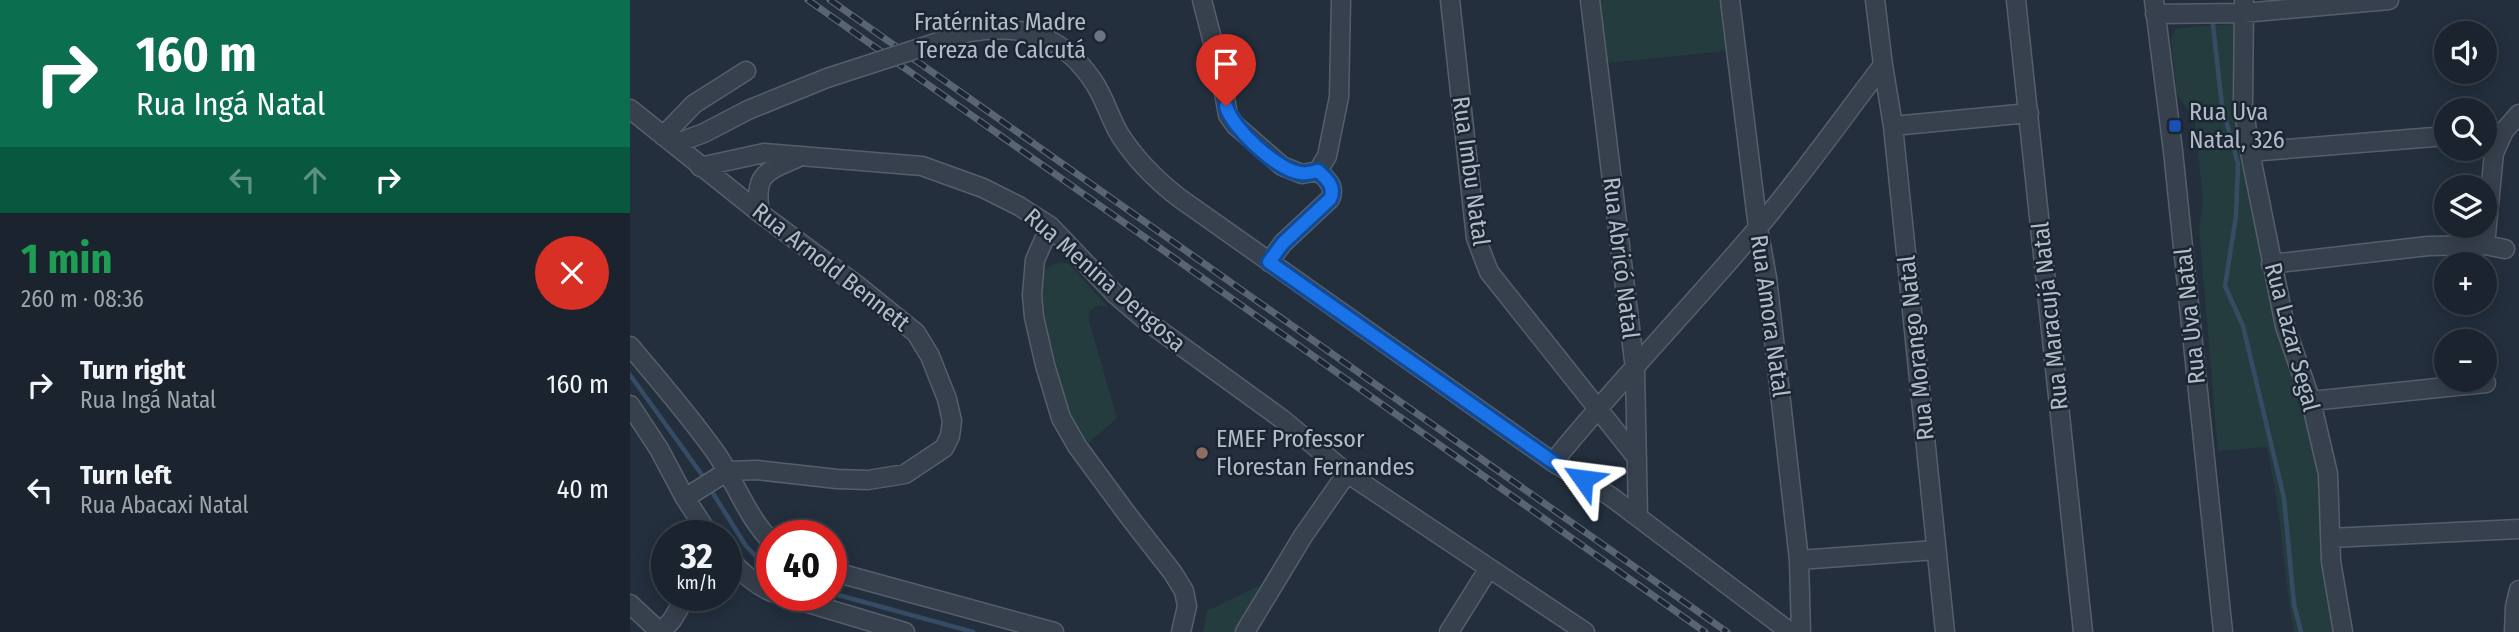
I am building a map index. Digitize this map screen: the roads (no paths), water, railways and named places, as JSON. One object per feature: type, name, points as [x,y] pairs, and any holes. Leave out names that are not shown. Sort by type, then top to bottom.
[{"type":"street","points":[[1202,0],[1220,70],[1228,115],[1235,125],[1282,166],[1302,174],[1318,171],[1327,156],[1339,97],[1341,0]]},
{"type":"street","name":"Rua Imbu Natal","points":[[1450,0],[1476,238],[1481,254],[1489,272],[1637,458]]},
{"type":"street","name":"Rua Abricó Natal","points":[[1590,0],[1635,369],[1638,517]]},
{"type":"street","name":"Rua Amora Natal","points":[[1730,0],[1758,228],[1767,278],[1799,560],[1801,632]]},
{"type":"street","name":"Rua Morango Natal","points":[[1875,0],[1893,126],[1945,632]]},
{"type":"street","name":"Rua Maracujá Natal","points":[[2016,0],[2083,632]]},
{"type":"street","points":[[2157,10],[2379,0]]},
{"type":"street","name":"Rua Lazar Segal","points":[[2239,8],[2243,103],[2250,152],[2285,326],[2311,401],[2328,474],[2331,561],[2343,632]]},
{"type":"street","name":"Rua Uva Natal","points":[[2157,10],[2223,632]]},
{"type":"street","points":[[669,140],[704,133],[748,110],[827,78],[969,32],[1002,28],[1032,32],[1047,38],[1070,54],[1091,78],[1118,132],[1153,178],[1203,217],[1553,462],[1610,496],[1790,632]]},
{"type":"street","points":[[1553,462],[1758,228],[1883,65]]},
{"type":"street","points":[[669,140],[694,104],[746,71]]},
{"type":"street","name":"Rua Arnold Bennett","points":[[630,109],[916,333],[930,356],[947,399],[952,421],[950,436],[944,448],[905,474],[868,480],[757,470],[722,475]]},
{"type":"street","points":[[1893,126],[2029,113]]},
{"type":"street","points":[[2485,245],[2494,153],[2504,131],[2519,114]]},
{"type":"street","points":[[2497,132],[2504,131]]},
{"type":"street","points":[[2250,152],[2434,137]]},
{"type":"street","name":"Rua Menina Dengosa","points":[[700,166],[764,153],[797,158],[922,166],[983,188],[1019,206],[1050,226],[1115,294],[1144,319],[1282,419],[1347,473],[1585,632]]},
{"type":"street","points":[[760,213],[757,191],[759,183],[767,173],[797,158]]},
{"type":"street","points":[[1269,262],[1283,243],[1330,199],[1332,187],[1318,171]]},
{"type":"street","points":[[1050,226],[1035,260],[1032,295],[1045,365],[1061,418],[1086,457],[1184,591],[1186,606],[1181,632]]},
{"type":"street","points":[[2271,264],[2428,246],[2485,245],[2505,250]]},
{"type":"street","points":[[630,346],[690,418],[722,475],[756,520]]},
{"type":"street","points":[[2311,401],[2434,388]]},
{"type":"street","points":[[630,405],[692,494],[697,520]]},
{"type":"street","points":[[1245,632],[1303,536],[1347,473]]},
{"type":"street","points":[[692,494],[722,475]]},
{"type":"street","points":[[2330,538],[2519,528]]},
{"type":"street","points":[[1799,560],[1936,550]]},
{"type":"street","points":[[1449,632],[1489,568]]},
{"type":"street","points":[[742,572],[756,583]]},
{"type":"street","points":[[847,575],[1054,632]]},
{"type":"street","points":[[2514,632],[2519,590]]},
{"type":"street","points":[[630,604],[660,632],[677,611]]},
{"type":"street","points":[[835,611],[905,632]]},
{"type":"waterway","points":[[2213,25],[2222,106],[2238,164],[2236,216],[2225,286],[2243,326],[2284,498],[2294,604],[2301,632]]},
{"type":"waterway","points":[[630,375],[705,479]]},
{"type":"waterway","points":[[709,487],[746,546],[756,556]]},
{"type":"waterway","points":[[847,597],[973,632]]},
{"type":"railway","points":[[808,0],[1705,632]]},
{"type":"railway","points":[[830,0],[1727,632]]},
{"type":"place","name":"Fratérnitas Madre Tereza de Calcutá","points":[[1100,36]]},
{"type":"place","name":"Rua Uva Natal, 326","points":[[2175,126]]},
{"type":"place","name":"EMEF Professor Florestan Fernandes","points":[[1202,453]]}]
